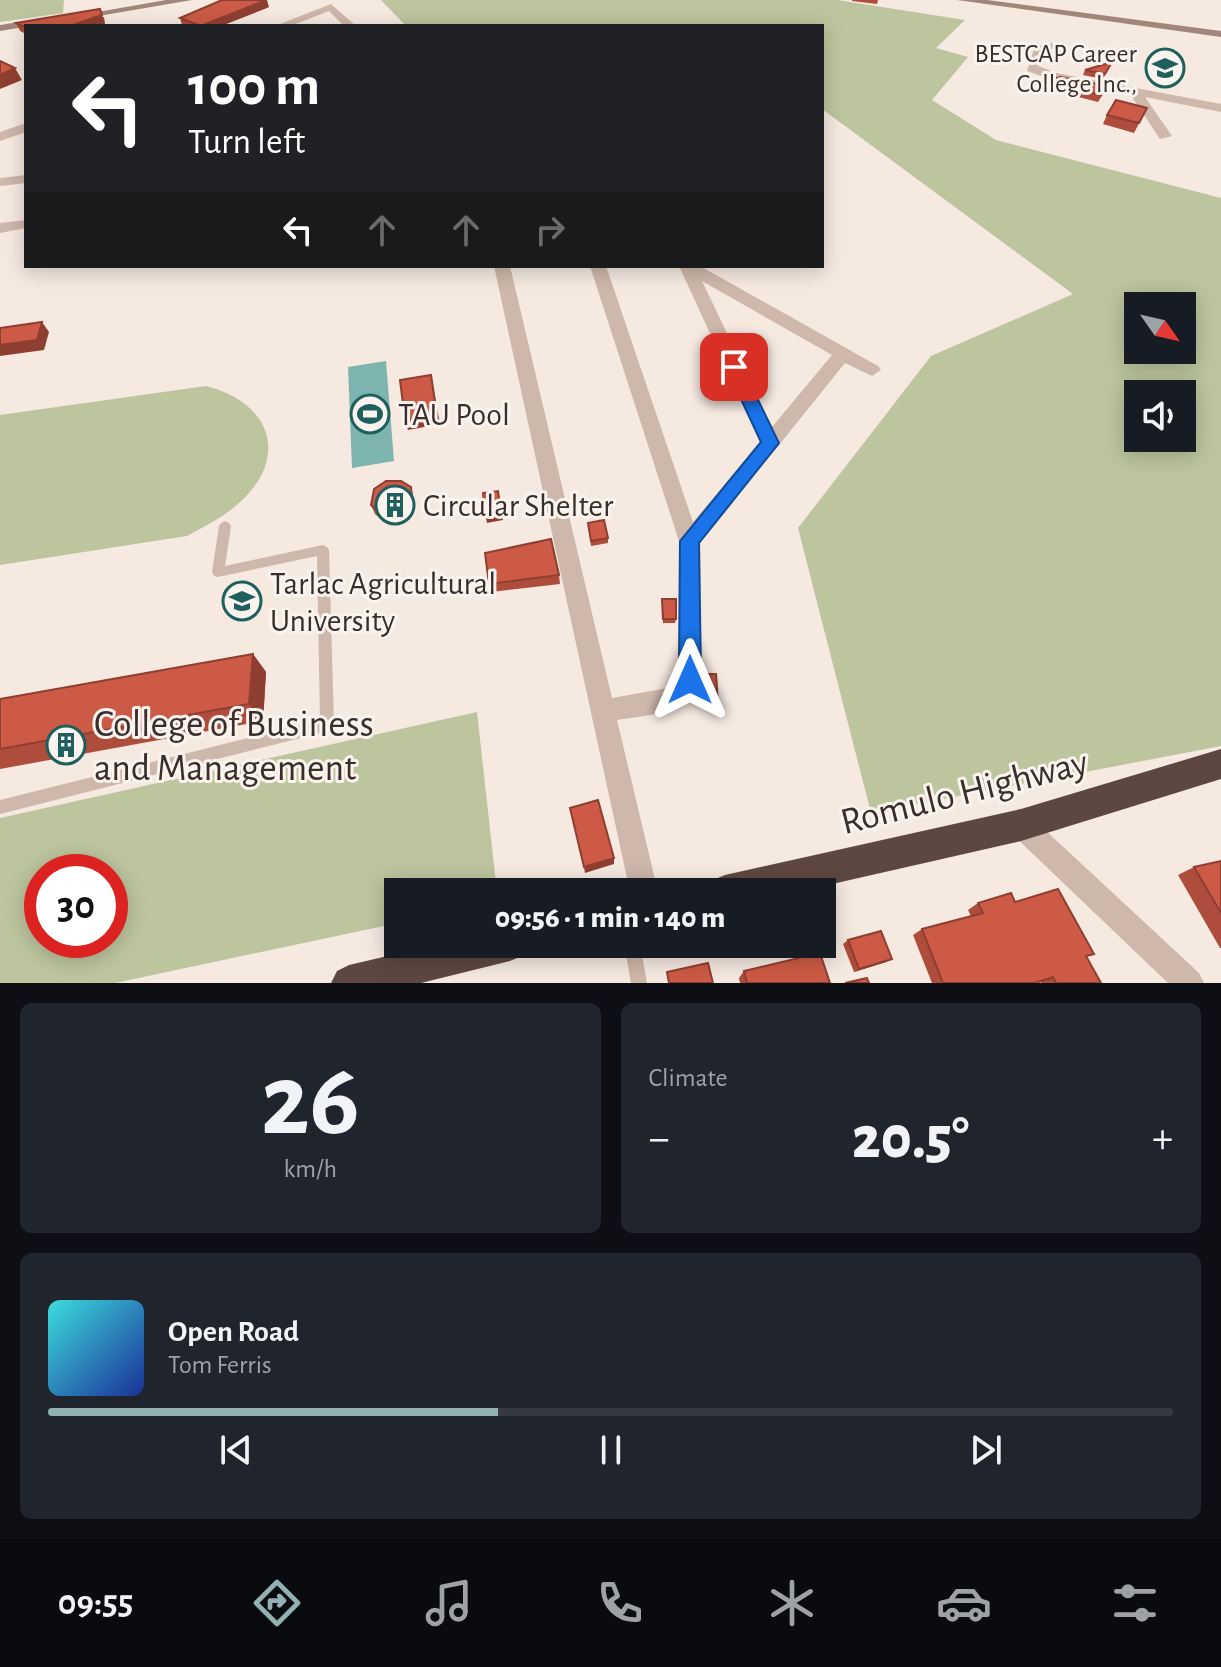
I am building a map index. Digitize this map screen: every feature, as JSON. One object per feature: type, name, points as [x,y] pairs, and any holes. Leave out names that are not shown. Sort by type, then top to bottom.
[{"type":"highway","name":"Romulo Highway","points":[[787,878],[1021,825],[1221,764]]},
{"type":"highway","points":[[349,983],[420,974],[468,958]]},
{"type":"street","points":[[27,24],[187,0]]},
{"type":"street","points":[[962,0],[1221,34]]},
{"type":"street","points":[[286,24],[331,7],[348,24]]},
{"type":"street","points":[[0,28],[24,24]]},
{"type":"street","points":[[1060,45],[1039,48],[1031,68],[1221,108]]},
{"type":"street","points":[[1134,91],[1165,136]]},
{"type":"street","points":[[0,140],[24,128]]},
{"type":"street","points":[[0,140],[24,140]]},
{"type":"street","points":[[0,182],[24,179]]},
{"type":"street","points":[[0,228],[24,224]]},
{"type":"street","points":[[502,268],[641,878]]},
{"type":"street","points":[[599,268],[689,541],[690,680],[675,698],[603,711]]},
{"type":"street","points":[[689,268],[770,443]]},
{"type":"street","points":[[692,268],[872,370]]},
{"type":"street","points":[[689,541],[843,354]]},
{"type":"street","points":[[1021,825],[1189,983]]},
{"type":"lane","points":[[0,807],[327,725],[323,550],[218,572],[225,526]]},
{"type":"lane","points":[[635,958],[639,983]]},
{"type":"green space","points":[[0,0],[64,0],[63,13],[0,22]]},
{"type":"green space","points":[[381,0],[837,0],[965,20],[936,48],[968,57],[932,100],[996,140],[1221,198],[1221,746],[871,813],[798,528],[931,356],[1073,294],[824,110],[824,24],[404,24]]},
{"type":"green space","points":[[206,386],[245,404],[266,433],[268,450],[265,467],[255,485],[239,503],[187,536],[0,565],[0,415]]},
{"type":"green space","points":[[477,712],[495,878],[384,878],[384,926],[115,983],[0,983],[0,818]]},
{"type":"water","name":"TAU Pool","points":[[386,361],[394,461],[352,468],[348,367]]},
{"type":"building","points":[[222,0],[266,0],[206,24],[180,18]]},
{"type":"building","points":[[100,9],[102,15],[76,24],[24,24],[24,27],[16,23]]},
{"type":"building","points":[[0,61],[15,68],[0,75]]},
{"type":"building","points":[[1112,62],[1105,74],[1085,70]]},
{"type":"building","points":[[1060,77],[1108,86],[1101,95],[1047,81]]},
{"type":"building","points":[[1116,100],[1147,108],[1139,123],[1107,115]]},
{"type":"building","points":[[42,322],[37,340],[0,345],[0,328]]},
{"type":"building","points":[[431,375],[437,415],[405,420],[400,380]]},
{"type":"building","points":[[386,481],[401,481],[411,487],[412,498],[399,511],[380,512],[371,505],[374,489]]},
{"type":"building","points":[[498,491],[501,511],[485,513],[483,493]]},
{"type":"building","points":[[604,520],[608,538],[591,541],[588,523]]},
{"type":"building","points":[[551,539],[559,575],[489,584],[485,553]]},
{"type":"building","points":[[662,599],[676,599],[676,619],[663,619]]},
{"type":"building","points":[[253,654],[249,704],[0,749],[0,699]]},
{"type":"building","points":[[706,674],[716,674],[718,703],[701,703],[700,688]]},
{"type":"building","points":[[598,800],[614,858],[584,867],[570,808]]},
{"type":"building","points":[[1221,861],[1221,913],[1194,867]]},
{"type":"building","points":[[1058,889],[1094,954],[1086,956],[1101,983],[1056,983],[1053,977],[1035,983],[943,983],[922,929],[983,913],[978,903],[1011,893],[1015,902]]},
{"type":"building","points":[[881,931],[892,959],[859,969],[848,940]]},
{"type":"building","points":[[799,958],[822,958],[830,983],[747,983],[744,971]]},
{"type":"building","points":[[708,963],[713,983],[669,983],[667,972]]},
{"type":"building","points":[[867,978],[869,983],[845,983]]},
{"type":"place","name":"BESTCAP Career College Inc.,","points":[[1165,68]]},
{"type":"place","name":"TAU Pool","points":[[370,414]]},
{"type":"place","name":"Circular Shelter","points":[[395,505]]},
{"type":"place","name":"Tarlac Agricultural University","points":[[242,601]]},
{"type":"place","name":"College of Business and Management","points":[[66,745]]},
{"type":"route","points":[[690,680],[689,541],[770,443],[734,367]]}]
